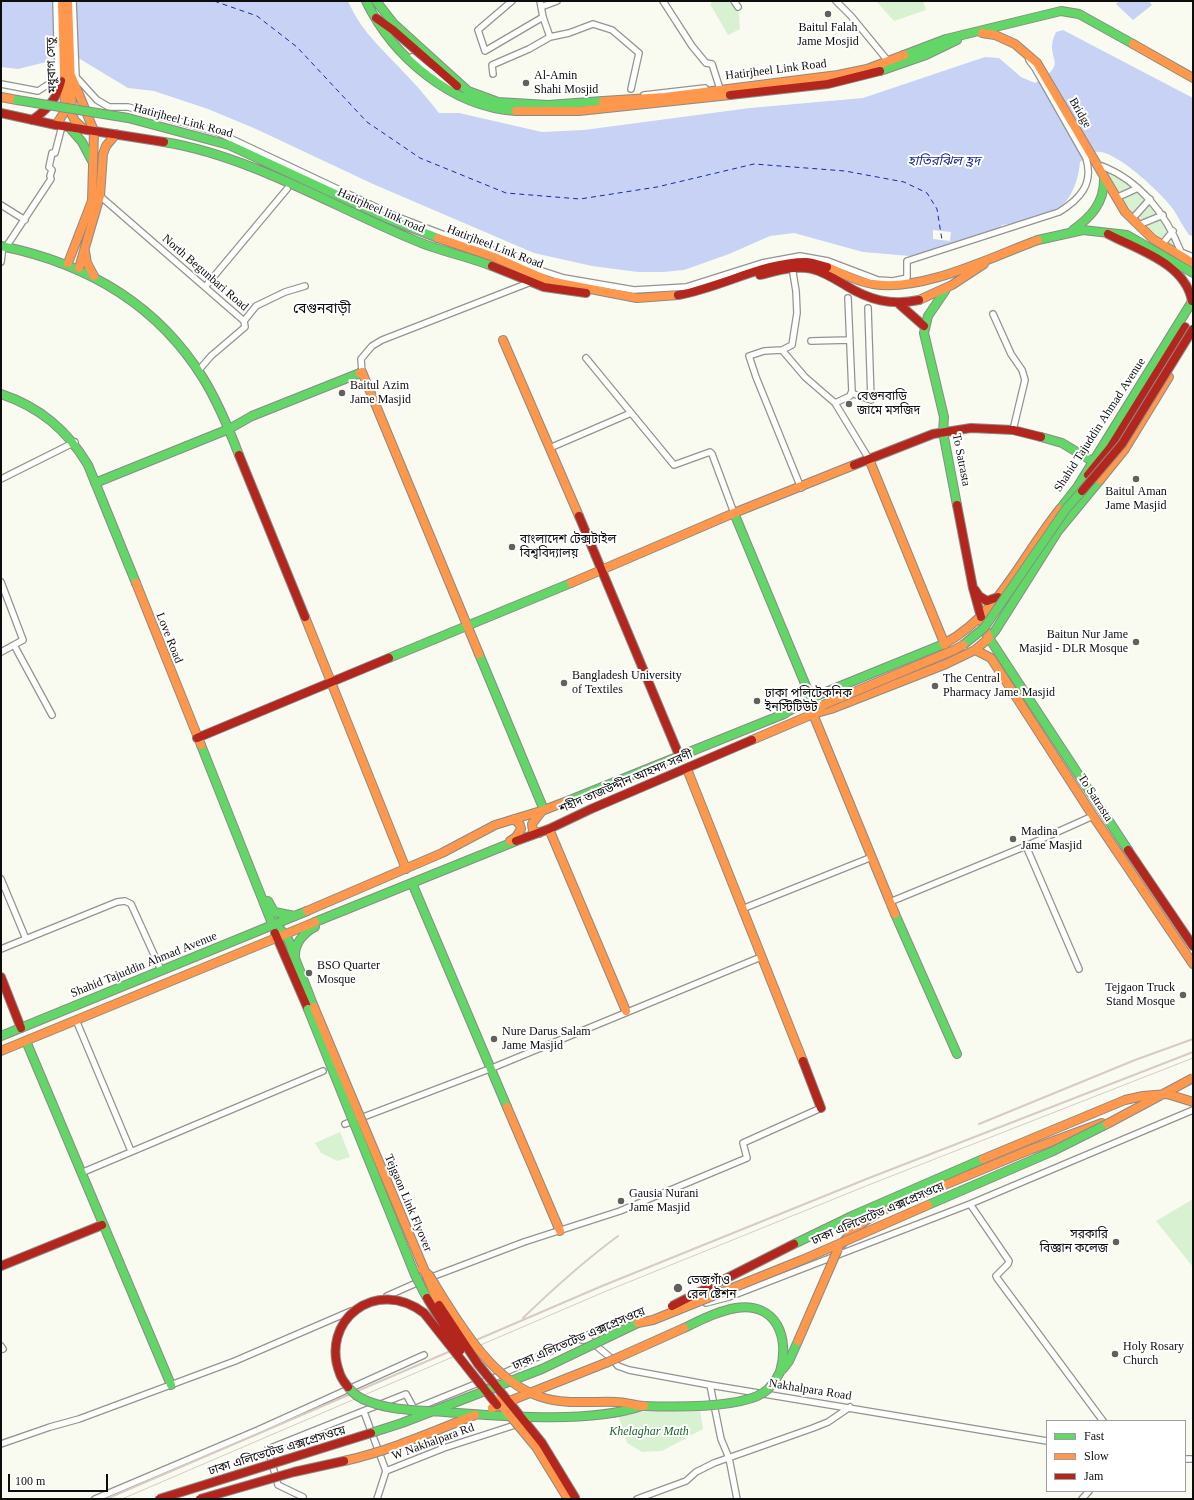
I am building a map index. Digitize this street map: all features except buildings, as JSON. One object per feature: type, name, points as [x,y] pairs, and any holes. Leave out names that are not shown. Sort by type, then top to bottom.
[{"type":"main road","name":"মধুবাগ সেতু","points":[[62,1],[68,72]]},
{"type":"main road","name":"মধুবাগ সেতু","points":[[62,126],[62,118],[65,111],[68,72],[68,1]]},
{"type":"main road","points":[[366,1],[373,16],[392,43],[430,77],[457,96],[476,104],[502,110],[537,113],[636,106],[828,84],[868,76],[907,63],[930,54],[965,36]]},
{"type":"main road","name":"Hatirjheel Link Road","points":[[376,1],[394,24],[468,91],[498,102],[548,105],[665,96],[838,75],[867,69],[934,42],[965,36],[1051,12],[1069,11],[1104,28],[1193,78]]},
{"type":"main road","points":[[373,16],[392,30],[455,86],[468,91]]},
{"type":"main road","name":"Bridge","points":[[976,33],[995,35],[1015,44],[1037,63],[1104,180]]},
{"type":"main road","points":[[68,72],[90,118],[94,131],[92,201],[84,225],[68,263]]},
{"type":"main road","points":[[32,120],[48,107],[59,92],[68,72]]},
{"type":"main road","points":[[68,72],[72,115],[75,121],[84,129]]},
{"type":"main road","name":"Hatirjheel Link Road","points":[[1,97],[128,118],[167,127],[229,145],[395,222],[487,254],[544,279],[637,298],[668,297],[707,290],[749,273],[777,269],[800,268],[811,269],[825,274],[865,297],[883,303],[899,304],[919,301],[946,290],[991,259]]},
{"type":"main road","points":[[1,114],[62,126],[116,134]]},
{"type":"main road","points":[[90,118],[105,133]]},
{"type":"main road","points":[[62,126],[86,148],[94,166]]},
{"type":"main road","points":[[79,268],[100,196],[103,154],[106,146],[116,134]]},
{"type":"main road","name":"Hatirjheel link road","points":[[116,134],[168,143],[238,162],[344,207],[416,241],[475,259],[531,282],[550,288],[639,302],[670,300],[701,295]]},
{"type":"main road","points":[[1104,180],[1125,212],[1141,229],[1153,239],[1193,263]]},
{"type":"main road","name":"Hatirjheel Link Road","points":[[1072,231],[1098,207],[1104,195],[1104,180]]},
{"type":"main road","name":"Hatirjheel Link Road","points":[[701,295],[777,269],[806,262],[826,267],[872,284],[898,286],[917,283],[991,259],[1029,242],[1072,231],[1104,231],[1127,235],[1193,273]]},
{"type":"main road","points":[[1104,231],[1181,276],[1189,286],[1193,296],[1193,301]]},
{"type":"main road","points":[[3,246],[68,263],[94,276],[142,309],[171,337],[199,370],[229,429],[406,869]]},
{"type":"main road","points":[[84,247],[87,264],[94,276]]},
{"type":"main road","points":[[899,304],[912,313],[924,326],[928,314],[946,290]]},
{"type":"main road","name":"Shahid Tajuddin Ahmad Avenue","points":[[968,629],[990,609],[1001,595],[1052,519],[1077,486],[1193,301]]},
{"type":"main road","points":[[1077,486],[1086,478],[1110,448],[1193,313]]},
{"type":"main road","name":"To Satrasta","points":[[924,326],[926,347],[944,415],[943,432],[974,588],[981,617],[989,638]]},
{"type":"main road","points":[[957,1054],[890,902],[813,714],[822,705],[954,650],[973,638],[984,628],[1066,509],[1122,444],[1193,329]]},
{"type":"main road","name":"Shahid Tajuddin Ahmad Avenue","points":[[974,650],[989,638],[1058,531],[1125,448],[1193,336]]},
{"type":"main road","points":[[503,340],[552,447],[600,571],[679,755]]},
{"type":"main road","points":[[95,483],[229,429],[252,416],[362,372],[544,810],[532,824],[533,831],[539,833]]},
{"type":"main road","name":"Love Road","points":[[1,394],[23,402],[46,416],[75,442],[88,465],[273,926]]},
{"type":"main road","points":[[944,415],[951,424],[962,429]]},
{"type":"main road","points":[[198,738],[600,571],[734,513],[801,488],[919,438],[962,429],[984,428],[1013,430],[1062,443],[1092,461]]},
{"type":"main road","points":[[869,459],[945,645]]},
{"type":"main road","points":[[734,513],[811,698]]},
{"type":"main road","points":[[974,588],[979,596],[987,601],[1001,595]]},
{"type":"main road","points":[[990,609],[1002,620]]},
{"type":"main road","points":[[968,629],[980,628],[989,638],[1101,810],[1191,943],[1180,946]]},
{"type":"main road","name":"শহীদ তাজউদ্দীন আহমদ সরণী","points":[[296,916],[442,854],[495,825],[544,810],[784,714],[811,698],[945,645],[968,629]]},
{"type":"main road","name":"To Satrasta","points":[[939,630],[953,640],[991,658],[1092,816],[1193,964]]},
{"type":"main road","name":"শহীদ তাজউদ্দীন আহমদ সরণী","points":[[1,1051],[506,844],[549,829],[590,809],[687,769],[813,714],[831,709],[946,664],[974,650]]},
{"type":"main road","points":[[687,769],[821,1108]]},
{"type":"main road","points":[[1092,816],[1101,810]]},
{"type":"main road","points":[[506,844],[516,837],[520,829],[520,825],[514,819]]},
{"type":"main road","points":[[549,829],[626,1011]]},
{"type":"main road","points":[[245,856],[251,861],[256,869],[272,910],[280,914],[296,916]]},
{"type":"main road","points":[[412,883],[492,1068],[560,1231]]},
{"type":"main road","points":[[264,943],[291,959],[303,935],[312,928],[340,917],[345,910]]},
{"type":"main road","name":"Shahid Tajuddin Ahmad Avenue","points":[[1,1036],[296,916]]},
{"type":"main road","points":[[273,926],[281,936]]},
{"type":"main road","name":"Tejgaon Link Flyover","points":[[281,936],[438,1304],[456,1333],[496,1387],[542,1444],[576,1499]]},
{"type":"main road","points":[[179,963],[184,975]]},
{"type":"main road","points":[[1,976],[21,1028]]},
{"type":"main road","name":"Tejgaon Link Flyover","points":[[311,1008],[374,1174],[426,1296],[471,1367],[548,1464],[568,1499]]},
{"type":"main road","points":[[26,1041],[102,1225],[171,1385]]},
{"type":"main road","name":"ঢাকা এলিভেটেড এক্সপ্রেসওয়ে","points":[[159,1499],[402,1423],[542,1369],[636,1324],[652,1320],[802,1260],[1051,1152],[1119,1118],[1193,1078]]},
{"type":"main road","points":[[636,1324],[756,1262],[854,1215],[1065,1124],[1125,1100],[1143,1096],[1167,1094],[1193,1102]]},
{"type":"main road","points":[[515,1423],[510,1417],[505,1413],[493,1401],[431,1320],[416,1306],[397,1299],[371,1301],[360,1306],[350,1314],[340,1329],[335,1345],[335,1354],[340,1375],[352,1392],[360,1398],[376,1404],[407,1409],[500,1416],[507,1416],[515,1416],[530,1416],[614,1413],[642,1406],[749,1399],[767,1390],[775,1382],[780,1372],[790,1361],[822,1282],[838,1249],[855,1228],[886,1209],[1032,1149],[1119,1118]]},
{"type":"main road","points":[[1,1266],[102,1225]]},
{"type":"main road","points":[[422,1269],[429,1275],[468,1333],[487,1357],[500,1371],[530,1394],[560,1402],[618,1402],[642,1406]]},
{"type":"main road","name":"ঢাকা এলিভেটেড এক্সপ্রেসওয়ে","points":[[200,1499],[294,1472],[324,1467],[383,1451],[601,1365],[714,1314],[735,1308],[744,1307],[764,1313],[776,1323],[784,1340],[785,1350],[780,1372]]},
{"type":"street","points":[[1,84],[38,91],[58,78],[56,1]]},
{"type":"street","points":[[73,1],[76,77],[97,100],[109,107],[128,107],[217,132],[395,216],[450,237],[483,246],[551,274],[596,284],[634,290],[686,287],[762,263],[800,256],[828,261],[878,280],[893,281],[907,278],[907,261],[1059,212],[1070,205],[1081,193],[1088,182],[1090,170],[1086,158],[1036,68],[1021,52],[1008,43],[982,32],[950,40],[932,50],[886,66],[850,73],[574,101],[515,102],[493,100],[471,94],[450,84],[436,75],[390,38],[375,23],[362,1]]},
{"type":"street","points":[[512,1],[478,30],[485,50],[543,17]]},
{"type":"street","points":[[550,37],[540,4],[557,1]]},
{"type":"street","points":[[663,1],[696,52],[706,63],[712,64],[720,89]]},
{"type":"street","points":[[734,1],[738,7]]},
{"type":"street","points":[[836,1],[851,16],[888,61]]},
{"type":"street","points":[[493,74],[492,65],[529,49],[550,37],[569,33],[593,24],[612,30],[639,53],[632,89]]},
{"type":"street","points":[[1,262],[3,246],[25,220],[52,179],[50,176],[52,170],[49,167],[52,153],[55,153],[62,126]]},
{"type":"street","points":[[1181,252],[1173,231],[1163,214],[1150,199],[1138,188],[1114,171],[1102,166],[1118,197],[1134,218],[1164,242],[1181,252],[1193,257]]},
{"type":"street","points":[[1118,197],[1138,188]]},
{"type":"street","points":[[206,287],[287,190]]},
{"type":"street","name":"North Begunbari Road","points":[[100,196],[244,321],[245,327],[211,356],[199,370]]},
{"type":"street","points":[[1134,218],[1150,199]]},
{"type":"street","points":[[1,205],[25,220]]},
{"type":"street","points":[[1141,224],[1163,214]]},
{"type":"street","points":[[1164,242],[1173,231]]},
{"type":"street","points":[[793,273],[796,290],[797,313],[792,345],[782,350],[764,351],[749,356],[801,488]]},
{"type":"street","points":[[362,372],[361,359],[372,346],[382,340],[531,282]]},
{"type":"street","points":[[244,321],[256,306],[284,292],[305,286]]},
{"type":"street","points":[[835,403],[850,396],[851,393],[848,298]]},
{"type":"street","points":[[851,393],[871,400],[868,308]]},
{"type":"street","points":[[993,314],[1011,354],[1022,370],[1025,380],[1013,430]]},
{"type":"street","points":[[811,341],[850,340]]},
{"type":"street","points":[[782,350],[804,377],[835,403],[869,459]]},
{"type":"street","points":[[586,358],[674,465],[710,452],[712,454],[734,513]]},
{"type":"street","points":[[552,447],[631,413]]},
{"type":"street","points":[[1,479],[75,442]]},
{"type":"street","points":[[1,582],[23,640],[1,652]]},
{"type":"street","points":[[14,645],[52,715]]},
{"type":"street","points":[[890,902],[1026,846],[1092,816]]},
{"type":"street","points":[[1026,846],[1079,969]]},
{"type":"street","points":[[742,909],[872,857]]},
{"type":"street","points":[[1,879],[26,939]]},
{"type":"street","points":[[1,949],[116,902],[125,901],[131,904],[161,970]]},
{"type":"street","points":[[345,1124],[492,1068],[626,1011],[761,957]]},
{"type":"street","points":[[76,1020],[131,1151]]},
{"type":"street","points":[[81,1173],[323,1071]]},
{"type":"street","points":[[1,1444],[50,1427],[79,1419],[235,1361],[416,1283],[524,1242],[620,1211],[747,1158],[743,1143],[821,1108]]},
{"type":"street","points":[[302,1499],[303,1497],[278,1485],[268,1449],[406,1394],[414,1409],[466,1387],[487,1381],[619,1324],[729,1297],[970,1204],[1193,1110]]},
{"type":"street","points":[[970,1204],[1009,1261],[1008,1264],[996,1276],[997,1278],[1102,1420]]},
{"type":"street","name":"Nakhalpara Road","points":[[580,1340],[589,1340],[611,1358],[618,1366],[710,1385],[1046,1441]]},
{"type":"street","points":[[95,1499],[258,1430],[424,1355]]},
{"type":"street","points":[[487,1381],[541,1448],[571,1499]]},
{"type":"street","points":[[710,1385],[721,1439],[729,1458],[737,1499]]},
{"type":"street","points":[[637,1499],[650,1497],[686,1481],[696,1472],[729,1458],[828,1422],[850,1408]]},
{"type":"street","points":[[364,1412],[386,1471]]},
{"type":"street","name":"W Nakhalpara Rd","points":[[377,1499],[386,1471],[444,1448],[515,1423]]},
{"type":"green space","points":[[713,1],[731,1],[739,13],[740,29],[728,35],[710,4]]},
{"type":"green space","points":[[876,1],[923,1],[926,10],[894,21]]},
{"type":"green space","points":[[1104,170],[1128,184],[1148,203],[1165,225],[1179,249],[1165,241],[1135,215],[1127,206]]},
{"type":"green space","points":[[340,1132],[350,1157],[337,1161],[321,1153],[315,1143]]},
{"type":"green space","points":[[1193,1199],[1193,1267],[1156,1221]]},
{"type":"green space","name":"Khelaghar Math","points":[[700,1409],[703,1429],[662,1451],[642,1452],[627,1443],[618,1415],[635,1412]]},
{"type":"water","name":"হাতিরঝিল হ্রদ","points":[[1,1],[348,1],[360,23],[376,43],[439,113],[459,113],[542,132],[584,130],[750,108],[863,98],[985,57],[999,58],[1021,77],[1035,83],[1046,76],[1055,65],[1052,49],[1053,42],[1056,32],[1063,30],[1193,98],[1193,236],[1189,235],[1167,202],[1138,174],[1114,158],[1104,153],[1096,152],[1080,162],[1078,177],[1072,192],[1067,200],[1055,210],[1027,220],[1002,225],[993,237],[928,255],[910,256],[863,252],[794,233],[770,236],[729,254],[684,270],[638,272],[592,266],[534,253],[373,184],[256,129],[208,109],[154,91],[128,88],[80,59],[54,60],[18,69],[1,67]]},
{"type":"water","points":[[1119,1],[1149,1],[1152,5],[1133,20],[1116,4]]},
{"type":"pier","points":[[933,230],[951,232],[950,241],[933,239]]},
{"type":"ferry route","points":[[214,1],[257,16],[297,47],[367,122],[420,158],[506,193],[580,199],[657,187],[754,164],[845,171],[904,182],[927,193],[937,209],[942,240]]},
{"type":"tram line","points":[[122,1499],[604,1292],[871,1184],[1193,1058]]},
{"type":"railway","points":[[979,1124],[1135,1060],[1193,1039]]},
{"type":"railway","points":[[106,1499],[602,1286],[869,1178],[1193,1052]]},
{"type":"railway","points":[[523,1318],[593,1255],[618,1236]]},
{"type":"traffic: fast","points":[[366,1],[378,22],[392,41],[408,59],[427,76],[469,100],[492,107],[516,111]]},
{"type":"traffic: fast","points":[[376,1],[394,24],[468,91],[498,102],[548,105],[603,101]]},
{"type":"traffic: fast","points":[[904,55],[946,39],[1061,11],[1079,14],[1133,44]]},
{"type":"traffic: fast","points":[[880,71],[926,55],[957,40]]},
{"type":"traffic: fast","points":[[17,100],[128,118]]},
{"type":"traffic: fast","points":[[128,118],[229,145],[389,219],[438,238]]},
{"type":"traffic: fast","points":[[69,127],[82,142],[92,161]]},
{"type":"traffic: fast","points":[[164,142],[196,149],[260,170],[414,240],[492,266]]},
{"type":"traffic: fast","points":[[1073,230],[1091,215],[1095,209],[1102,196],[1104,180]]},
{"type":"traffic: fast","points":[[1038,240],[1083,230],[1127,235],[1193,273]]},
{"type":"traffic: fast","points":[[1,246],[62,263],[90,276],[141,308],[164,329],[185,352],[203,378],[218,406],[239,455]]},
{"type":"traffic: fast","points":[[945,291],[928,316],[924,333],[944,417],[943,432],[957,505]]},
{"type":"traffic: fast","points":[[1060,509],[1078,486],[1193,300]]},
{"type":"traffic: fast","points":[[95,483],[229,429],[252,416],[360,373]]},
{"type":"traffic: fast","points":[[1,394],[28,406],[51,421],[62,431],[80,452],[88,465],[136,583]]},
{"type":"traffic: fast","points":[[1041,437],[1062,443],[1092,461]]},
{"type":"traffic: fast","points":[[987,635],[989,638],[995,631],[1058,531],[1100,480]]},
{"type":"traffic: fast","points":[[963,645],[984,628],[1066,509],[1082,491]]},
{"type":"traffic: fast","points":[[734,513],[811,698]]},
{"type":"traffic: fast","points":[[389,658],[571,583]]},
{"type":"traffic: fast","points":[[989,638],[1128,850]]},
{"type":"traffic: fast","points":[[570,800],[784,714],[811,698],[944,644]]},
{"type":"traffic: fast","points":[[479,654],[544,810]]},
{"type":"traffic: fast","points":[[201,745],[273,926]]},
{"type":"traffic: fast","points":[[315,922],[516,841]]},
{"type":"traffic: fast","points":[[412,883],[507,1107]]},
{"type":"traffic: fast","points":[[268,901],[274,912],[295,916]]},
{"type":"traffic: fast","points":[[1,1036],[307,911]]},
{"type":"traffic: fast","points":[[895,914],[957,1054]]},
{"type":"traffic: fast","points":[[314,1007],[295,958],[295,953],[296,948],[303,936],[315,927]]},
{"type":"traffic: fast","points":[[281,930],[289,941],[294,956]]},
{"type":"traffic: fast","points":[[308,1009],[415,1275],[427,1298]]},
{"type":"traffic: fast","points":[[26,1041],[171,1385]]},
{"type":"traffic: fast","points":[[928,1205],[1051,1152],[1107,1124]]},
{"type":"traffic: fast","points":[[794,1244],[854,1215],[983,1159]]},
{"type":"traffic: fast","points":[[684,1328],[729,1309],[750,1308],[762,1311],[771,1317],[777,1325],[781,1335],[783,1359],[780,1372]]},
{"type":"traffic: fast","points":[[371,1433],[402,1423],[542,1369],[638,1323]]},
{"type":"traffic: fast","points":[[783,1369],[789,1361],[798,1341]]},
{"type":"traffic: fast","points":[[644,1406],[705,1406],[738,1402],[752,1398],[766,1391],[773,1384],[780,1372]]},
{"type":"traffic: fast","points":[[348,1387],[363,1399],[379,1405],[407,1410],[518,1417],[571,1417],[620,1412],[642,1406]]},
{"type":"traffic: slow","points":[[56,125],[65,111],[62,1]]},
{"type":"traffic: slow","points":[[68,1],[72,115],[75,121],[84,129]]},
{"type":"traffic: slow","points":[[982,33],[995,35],[1015,44],[1037,63],[1125,212],[1153,239],[1193,263]]},
{"type":"traffic: slow","points":[[1133,44],[1193,78]]},
{"type":"traffic: slow","points":[[603,101],[665,97],[838,75],[867,69],[904,55]]},
{"type":"traffic: slow","points":[[68,263],[92,201],[94,131],[71,75]]},
{"type":"traffic: slow","points":[[516,111],[579,111],[730,95]]},
{"type":"traffic: slow","points":[[1,97],[17,100]]},
{"type":"traffic: slow","points":[[79,268],[100,196],[103,154],[106,146],[116,134]]},
{"type":"traffic: slow","points":[[438,238],[494,257],[549,281],[637,298],[678,295]]},
{"type":"traffic: slow","points":[[827,267],[867,283],[893,285],[913,283],[935,278],[978,264],[1038,240]]},
{"type":"traffic: slow","points":[[85,251],[87,263],[94,276]]},
{"type":"traffic: slow","points":[[919,300],[952,285],[984,264]]},
{"type":"traffic: slow","points":[[503,340],[579,516]]},
{"type":"traffic: slow","points":[[360,373],[362,372],[479,654]]},
{"type":"traffic: slow","points":[[1100,480],[1125,449],[1169,377]]},
{"type":"traffic: slow","points":[[869,459],[945,645]]},
{"type":"traffic: slow","points":[[571,583],[734,513],[854,465]]},
{"type":"traffic: slow","points":[[944,644],[963,632],[980,617],[995,600],[1060,509]]},
{"type":"traffic: slow","points":[[136,583],[201,745]]},
{"type":"traffic: slow","points":[[305,617],[406,869]]},
{"type":"traffic: slow","points":[[752,740],[813,714],[831,709],[946,664],[975,650],[989,638],[982,621]]},
{"type":"traffic: slow","points":[[823,705],[963,645]]},
{"type":"traffic: slow","points":[[975,650],[991,658],[1093,816],[1193,964]]},
{"type":"traffic: slow","points":[[813,714],[895,914]]},
{"type":"traffic: slow","points":[[687,769],[803,1061]]},
{"type":"traffic: slow","points":[[307,911],[442,853],[495,825],[544,810],[570,800]]},
{"type":"traffic: slow","points":[[539,833],[533,831],[532,824],[542,811]]},
{"type":"traffic: slow","points":[[510,841],[516,837],[521,829],[520,825],[514,819]]},
{"type":"traffic: slow","points":[[549,829],[626,1011]]},
{"type":"traffic: slow","points":[[1,1051],[315,922]]},
{"type":"traffic: slow","points":[[314,1007],[439,1305]]},
{"type":"traffic: slow","points":[[1107,1124],[1193,1078]]},
{"type":"traffic: slow","points":[[983,1159],[1125,1100],[1143,1096],[1167,1094],[1193,1102]]},
{"type":"traffic: slow","points":[[507,1107],[560,1231]]},
{"type":"traffic: slow","points":[[842,1244],[855,1228],[879,1212],[1032,1149],[1102,1123]]},
{"type":"traffic: slow","points":[[638,1323],[653,1320],[802,1260],[928,1205]]},
{"type":"traffic: slow","points":[[798,1341],[838,1249]]},
{"type":"traffic: slow","points":[[422,1269],[429,1275],[450,1310],[476,1346],[506,1377],[523,1389],[541,1397],[559,1401],[620,1402],[644,1406]]},
{"type":"traffic: slow","points":[[492,1408],[608,1362],[684,1328]]},
{"type":"traffic: slow","points":[[497,1400],[536,1447],[568,1499]]},
{"type":"traffic: slow","points":[[344,1461],[394,1447],[475,1415]]},
{"type":"traffic: jam","points":[[376,18],[393,30],[457,86]]},
{"type":"traffic: jam","points":[[730,95],[828,84],[880,71]]},
{"type":"traffic: jam","points":[[32,120],[51,104],[61,81]]},
{"type":"traffic: jam","points":[[1,113],[56,125],[164,142]]},
{"type":"traffic: jam","points":[[1108,234],[1146,252],[1170,267],[1188,288],[1192,301]]},
{"type":"traffic: jam","points":[[678,295],[694,292],[773,266],[809,262],[827,267]]},
{"type":"traffic: jam","points":[[492,266],[544,287],[586,293]]},
{"type":"traffic: jam","points":[[760,275],[786,269],[806,268],[825,274],[863,295],[872,298],[890,302],[909,302],[919,300]]},
{"type":"traffic: jam","points":[[899,304],[924,326]]},
{"type":"traffic: jam","points":[[1088,475],[1110,448],[1185,327]]},
{"type":"traffic: jam","points":[[1082,491],[1122,444],[1193,329]]},
{"type":"traffic: jam","points":[[854,465],[933,434],[971,428],[1013,430],[1041,437]]},
{"type":"traffic: jam","points":[[239,455],[305,617]]},
{"type":"traffic: jam","points":[[957,505],[973,588],[981,617]]},
{"type":"traffic: jam","points":[[579,516],[679,755]]},
{"type":"traffic: jam","points":[[975,590],[979,596],[987,601],[998,597]]},
{"type":"traffic: jam","points":[[197,738],[389,658]]},
{"type":"traffic: jam","points":[[516,841],[549,829],[591,809],[752,740]]},
{"type":"traffic: jam","points":[[1128,850],[1193,946]]},
{"type":"traffic: jam","points":[[275,933],[308,1009]]},
{"type":"traffic: jam","points":[[1,977],[21,1028]]},
{"type":"traffic: jam","points":[[803,1061],[821,1108]]},
{"type":"traffic: jam","points":[[1,1266],[102,1225]]},
{"type":"traffic: jam","points":[[672,1306],[794,1244]]},
{"type":"traffic: jam","points":[[427,1298],[460,1351]]},
{"type":"traffic: jam","points":[[348,1387],[341,1376],[336,1355],[338,1337],[345,1322],[356,1310],[371,1302],[388,1299],[406,1303],[424,1313],[497,1405]]},
{"type":"traffic: jam","points":[[439,1305],[478,1364],[542,1443],[576,1499]]},
{"type":"traffic: jam","points":[[159,1499],[371,1433]]},
{"type":"traffic: jam","points":[[200,1499],[294,1472],[344,1461]]},
{"type":"place","name":"Baitul Falah Jame Mosjid","points":[[828,14]]},
{"type":"place","name":"Al-Amin Shahi Mosjid","points":[[526,83]]},
{"type":"place","name":"Baitul Azim Jame Masjid","points":[[342,393]]},
{"type":"place","name":"বেগুনবাড়ি জামে মসজিদ","points":[[849,404]]},
{"type":"place","name":"Baitul Aman Jame Masjid","points":[[1136,479]]},
{"type":"place","name":"বাংলাদেশ টেক্সটাইল বিশ্ববিদ্যালয়","points":[[512,547]]},
{"type":"place","name":"Baitun Nur Jame Masjid - DLR Mosque","points":[[1136,642]]},
{"type":"place","name":"Bangladesh University of Textiles","points":[[564,683]]},
{"type":"place","name":"The Central Pharmacy Jame Masjid","points":[[935,686]]},
{"type":"place","name":"ঢাকা পলিটেকনিক ইনস্টিটিউট","points":[[757,701]]},
{"type":"place","name":"Madina Jame Masjid","points":[[1013,839]]},
{"type":"place","name":"BSO Quarter Mosque","points":[[309,973]]},
{"type":"place","name":"Tejgaon Truck Stand Mosque","points":[[1183,995]]},
{"type":"place","name":"Nure Darus Salam Jame Masjid","points":[[494,1039]]},
{"type":"place","name":"Gausia Nurani Jame Masjid","points":[[621,1201]]},
{"type":"place","name":"সরকারি বিজ্ঞান কলেজ","points":[[1116,1242]]},
{"type":"place","name":"তেজগাঁও রেল ষ্টেশন","points":[[678,1288]]},
{"type":"place","name":"Holy Rosary Church","points":[[1115,1354]]},
{"type":"district","name":"বেগুনবাড়ী","points":[[322,309]]}]
